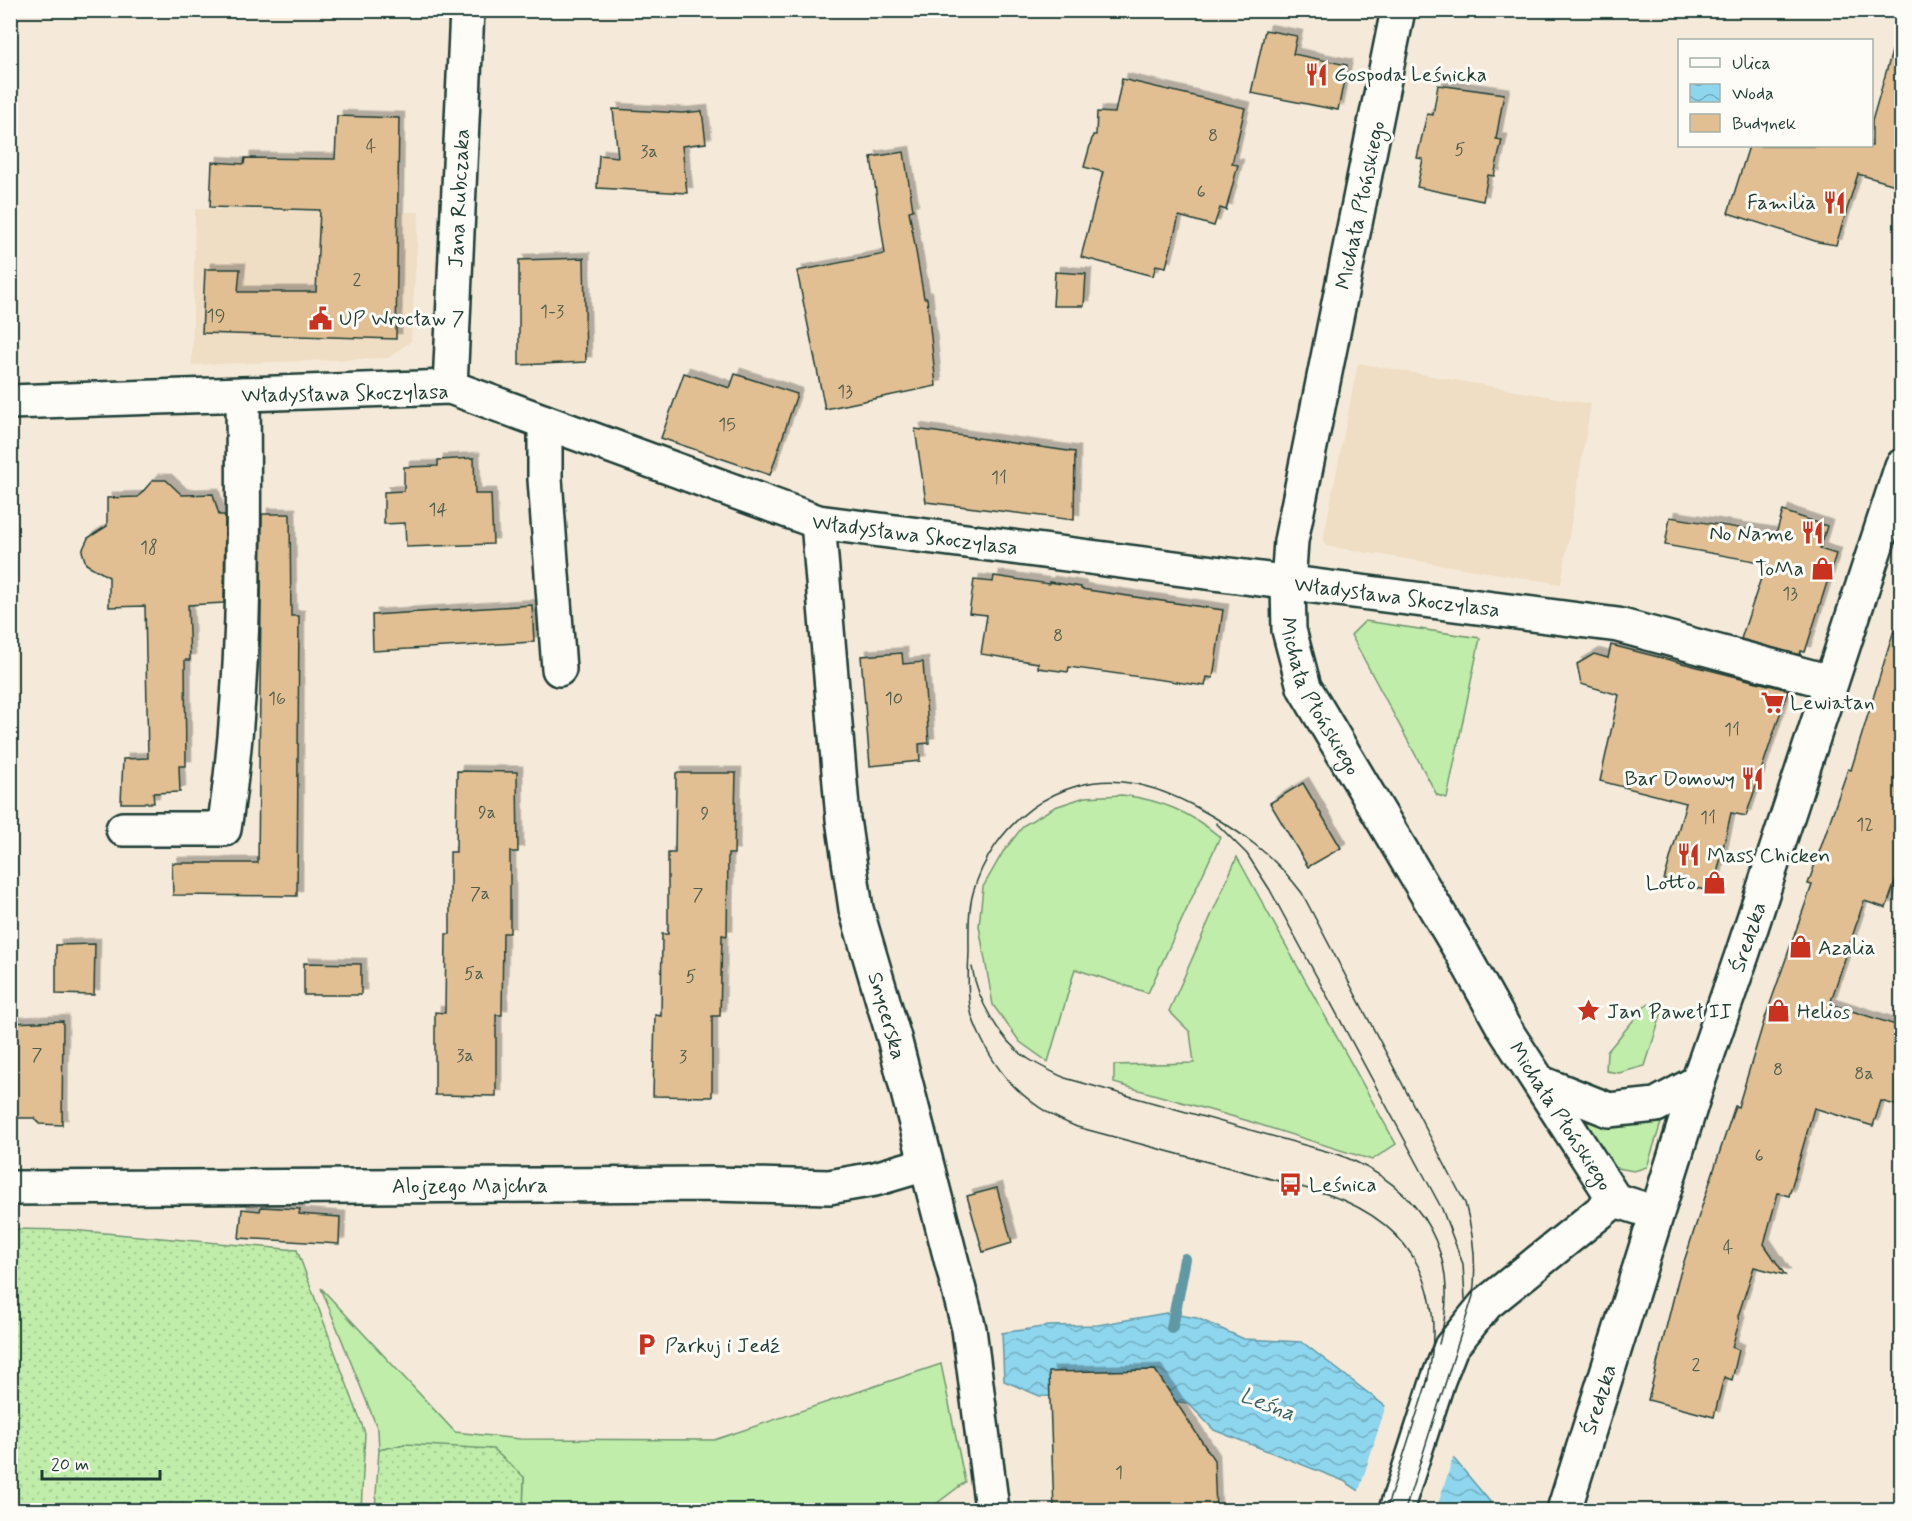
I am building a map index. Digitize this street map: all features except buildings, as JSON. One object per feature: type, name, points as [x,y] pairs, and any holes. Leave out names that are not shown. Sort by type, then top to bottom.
[{"type":"street","name":"Jana Rubczaka","points":[[450,387],[467,10]]},
{"type":"street","name":"Michała Płońskiego","points":[[1398,10],[1291,541],[1288,584],[1289,630],[1304,687],[1461,951],[1504,1028],[1615,1200],[1656,1213]]},
{"type":"street","name":"Władysława Skoczylasa","points":[[10,402],[450,387],[818,522],[1618,625],[1830,682]]},
{"type":"street","points":[[123,829],[224,829],[235,760],[243,581],[243,394]]},
{"type":"street","points":[[545,422],[545,479],[559,669]]},
{"type":"street","name":"Średzka","points":[[1564,1510],[1698,1082],[1743,952],[1902,466]]},
{"type":"street","name":"Snycerska","points":[[818,522],[843,819],[856,909],[894,1038],[969,1329],[991,1501]]},
{"type":"street","points":[[1541,1083],[1609,1110],[1656,1105],[1698,1082]]},
{"type":"street","name":"Alojzego Majchra","points":[[10,1188],[713,1184],[829,1187],[875,1179],[929,1176]]},
{"type":"street","points":[[1396,1510],[1428,1409],[1451,1347],[1485,1304],[1615,1200]]},
{"type":"shaded area","points":[[195,209],[419,212],[411,341],[389,358],[192,365]]},
{"type":"shaded area","points":[[1358,363],[1591,404],[1561,584],[1326,546],[1323,540]]},
{"type":"green space","points":[[1365,621],[1480,638],[1447,798],[1437,795],[1351,635]]},
{"type":"green space","points":[[1122,795],[1150,800],[1174,808],[1198,821],[1220,837],[1148,993],[1075,969],[1048,1062],[1020,1042],[993,1005],[979,926],[983,887],[1003,852],[1024,825],[1055,807],[1085,797]]},
{"type":"green space","points":[[1237,857],[1396,1144],[1372,1160],[1245,1120],[1114,1083],[1114,1065],[1194,1063],[1190,1032],[1169,1011]]},
{"type":"green space","points":[[1652,1004],[1662,1012],[1645,1066],[1619,1073],[1606,1071],[1607,1052],[1646,1005]]},
{"type":"green space","points":[[1590,1120],[1662,1120],[1647,1167],[1634,1171],[1612,1167],[1587,1125]]},
{"type":"green space","points":[[11,1229],[71,1230],[297,1250],[365,1433],[361,1510],[11,1510]]},
{"type":"green space","points":[[321,1288],[455,1432],[520,1439],[714,1440],[941,1364],[965,1482],[928,1510],[523,1510],[524,1477],[405,1444],[379,1450],[378,1430]]},
{"type":"green space","points":[[405,1444],[493,1449],[524,1477],[523,1510],[375,1510],[379,1450]]},
{"type":"water","name":"Leśna","points":[[1166,1313],[1197,1318],[1244,1339],[1302,1342],[1455,1460],[1497,1510],[1389,1510],[1344,1481],[1214,1430],[1188,1403],[1148,1399],[1040,1396],[1004,1381],[1002,1333],[1049,1326],[1098,1325]]},
{"type":"pier","points":[[1386,1405],[1454,1455],[1436,1510],[1383,1510],[1358,1494]]},
{"type":"waterway","points":[[1172,1328],[1185,1259]]},
{"type":"tram line","points":[[1405,1510],[1473,1296],[1475,1261],[1471,1226],[1465,1203],[1302,893],[1279,866],[1255,844],[1198,808],[1157,790],[1130,783],[1103,782],[1078,786],[1053,795],[1031,808],[995,846],[982,869],[970,907],[968,993],[971,1010],[974,1024],[999,1069],[1009,1082],[1033,1103],[1077,1127],[1327,1194],[1359,1208],[1384,1225],[1405,1245],[1419,1268],[1429,1294],[1433,1323],[1432,1354],[1426,1387]]},
{"type":"tram line","points":[[1216,823],[1247,854],[1270,890],[1442,1209],[1463,1264],[1465,1299]]},
{"type":"tram line","points":[[972,967],[984,1005],[999,1030],[1017,1051],[1041,1066],[1065,1078],[1340,1155],[1369,1169],[1394,1186],[1415,1206],[1430,1229],[1440,1254],[1445,1282],[1445,1312],[1439,1344]]},
{"type":"tram line","points":[[1386,1510],[1428,1379]]},
{"type":"place","name":"Gospoda Leśnicka","points":[[1316,74]]},
{"type":"place","name":"Familia","points":[[1834,202]]},
{"type":"place","name":"UP Wrocław 7","points":[[321,318]]},
{"type":"place","name":"No Name","points":[[1812,533]]},
{"type":"place","name":"ToMa","points":[[1822,568]]},
{"type":"place","name":"Lewiatan","points":[[1772,702]]},
{"type":"place","name":"Bar Domowy","points":[[1753,778]]},
{"type":"place","name":"Mass Chicken","points":[[1689,855]]},
{"type":"place","name":"Lotto","points":[[1714,882]]},
{"type":"place","name":"Azalia","points":[[1800,947]]},
{"type":"place","name":"Jan Paweł II","points":[[1589,1011]]},
{"type":"place","name":"Helios","points":[[1779,1011]]},
{"type":"place","name":"Leśnica","points":[[1291,1184]]},
{"type":"place","name":"Parkuj i Jedź","points":[[647,1345]]}]
